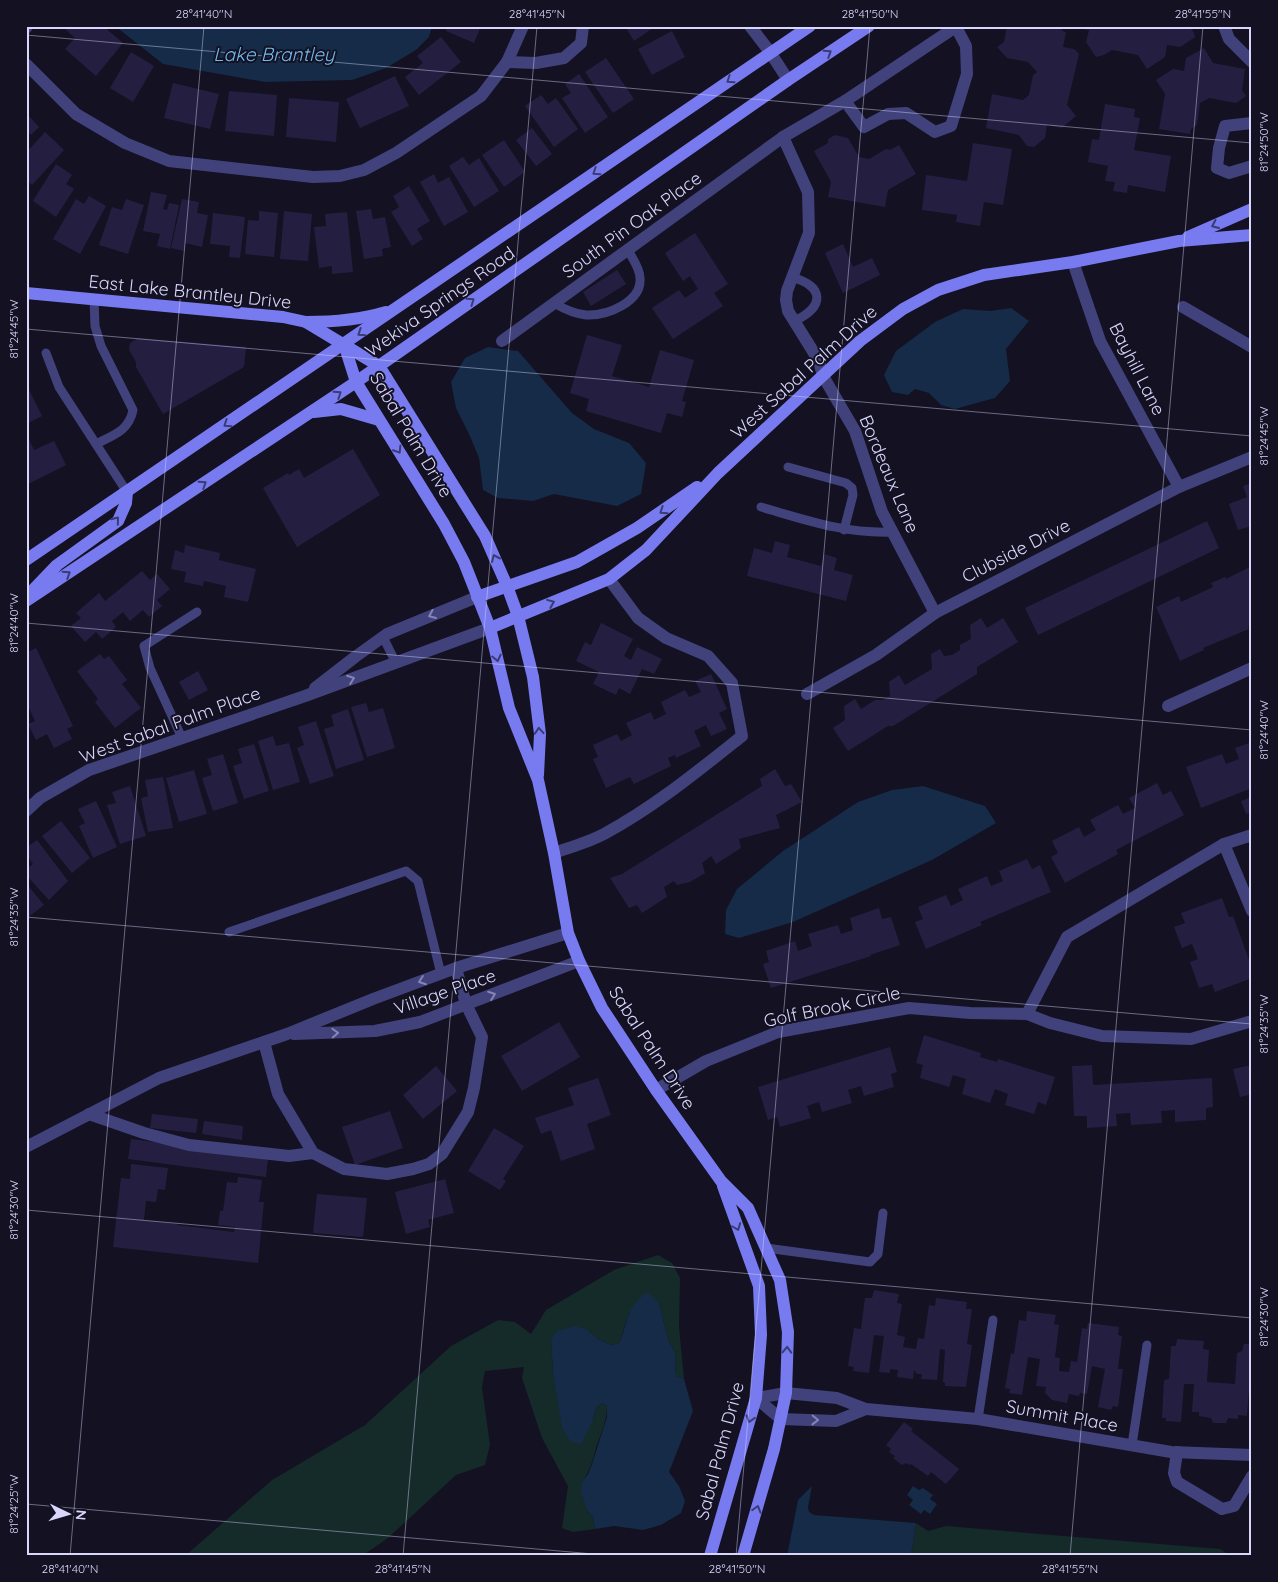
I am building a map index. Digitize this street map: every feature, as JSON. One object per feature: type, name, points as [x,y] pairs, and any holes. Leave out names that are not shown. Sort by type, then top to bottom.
[{"type":"street","points":[[26,64],[76,114],[124,143],[169,161],[314,177],[340,176],[364,170],[396,153],[481,96],[506,62],[523,26]]},
{"type":"street","points":[[506,62],[536,63],[564,58],[581,44],[583,26]]},
{"type":"street","points":[[750,26],[788,80]]},
{"type":"street","name":"Wekiva Springs Road","points":[[26,560],[810,26]]},
{"type":"street","name":"Wekiva Springs Road","points":[[26,599],[380,366],[788,80],[869,26]]},
{"type":"street","points":[[1224,26],[1229,39],[1252,62]]},
{"type":"street","points":[[845,101],[864,127],[888,114],[906,113],[935,132],[951,126],[967,74],[966,46],[957,27]]},
{"type":"street","name":"South Pin Oak Place","points":[[502,341],[782,138],[845,101],[957,27]]},
{"type":"street","points":[[1252,123],[1225,126],[1219,148],[1217,168],[1229,173],[1252,166]]},
{"type":"street","name":"Bordeaux Lane","points":[[782,138],[808,192],[810,233],[791,277],[786,300],[788,311],[819,361],[822,376],[855,431],[882,512],[935,613]]},
{"type":"street","name":"West Sabal Palm Drive","points":[[1179,241],[1252,209]]},
{"type":"street","name":"West Sabal Palm Drive","points":[[490,628],[609,579],[646,550],[718,473],[868,335],[903,309],[938,290],[984,276],[1073,262],[1179,241],[1252,235]]},
{"type":"street","name":"Bayhill Lane","points":[[1073,262],[1100,341],[1179,488]]},
{"type":"street","name":"East Lake Brantley Drive","points":[[26,293],[283,316],[306,322],[344,344]]},
{"type":"street","points":[[1183,307],[1252,347]]},
{"type":"street","points":[[306,322],[335,322],[368,317],[395,310]]},
{"type":"street","name":"Sabal Palm Drive","points":[[344,344],[380,366],[486,536],[518,616],[533,676],[540,734],[538,780]]},
{"type":"street","name":"Sabal Palm Drive","points":[[344,344],[356,382],[444,524],[464,562],[490,628],[509,708],[538,780],[554,853],[568,933],[579,961],[602,1008],[656,1090],[721,1181],[748,1208],[780,1280],[788,1332],[786,1393],[774,1449],[743,1556]]},
{"type":"street","points":[[312,412],[341,408],[379,420]]},
{"type":"street","name":"Clubside Drive","points":[[807,694],[876,655],[935,613],[1179,488],[1252,457]]},
{"type":"street","name":"West Sabal Palm Drive","points":[[477,596],[577,562],[637,528],[718,473]]},
{"type":"street","points":[[26,599],[57,565],[118,521],[126,504],[127,492]]},
{"type":"street","points":[[554,853],[603,835],[635,816],[742,736],[732,683],[708,656],[666,638],[638,618],[609,579]]},
{"type":"street","name":"West Sabal Palm Place","points":[[305,696],[355,656],[383,637],[477,596]]},
{"type":"street","name":"West Sabal Palm Place","points":[[26,811],[40,798],[89,770],[305,696],[490,628]]},
{"type":"street","points":[[1168,706],[1252,668]]},
{"type":"street","points":[[1028,1014],[1067,937],[1224,844],[1252,835]]},
{"type":"street","points":[[1224,844],[1252,911]]},
{"type":"street","name":"Village Place","points":[[26,1147],[159,1078],[287,1034],[456,968],[568,933]]},
{"type":"street","name":"Village Place","points":[[287,1034],[376,1031],[420,1022],[579,961]]},
{"type":"street","points":[[264,1042],[278,1094],[313,1153],[344,1169],[386,1174],[429,1164],[442,1154],[468,1112],[482,1037],[466,1004],[456,968]]},
{"type":"street","name":"Golf Brook Circle","points":[[656,1090],[706,1061],[778,1032],[910,1008],[970,1014],[1028,1014],[1050,1023],[1102,1036],[1191,1039],[1252,1021]]},
{"type":"street","points":[[88,1114],[189,1144],[290,1156],[313,1153]]},
{"type":"street","name":"Sabal Palm Drive","points":[[710,1556],[756,1398],[761,1335],[759,1286],[721,1181]]},
{"type":"street","name":"Summit Place","points":[[756,1398],[786,1393],[837,1398],[866,1409],[978,1419],[1177,1452],[1252,1455]]},
{"type":"street","points":[[756,1398],[781,1420]]},
{"type":"street","name":"Summit Place","points":[[781,1420],[836,1421],[866,1409]]},
{"type":"street","points":[[1177,1452],[1174,1473],[1177,1482],[1222,1509],[1234,1506],[1252,1476]]},
{"type":"lane","points":[[554,303],[567,310],[586,315],[604,314],[629,301],[639,290],[641,276],[628,250]]},
{"type":"lane","points":[[791,277],[804,280],[812,286],[816,294],[816,304],[811,311],[794,321]]},
{"type":"lane","points":[[94,299],[95,326],[101,346],[133,410],[129,423],[122,430],[96,444]]},
{"type":"lane","points":[[46,353],[59,386],[127,492]]},
{"type":"lane","points":[[788,467],[846,483],[852,488],[853,495],[844,530]]},
{"type":"lane","points":[[761,507],[844,530],[872,533],[893,532]]},
{"type":"lane","points":[[182,738],[150,668],[144,646],[198,612]]},
{"type":"lane","points":[[383,637],[396,663]]},
{"type":"lane","points":[[228,932],[406,871],[418,880],[441,974]]},
{"type":"lane","points":[[766,1248],[870,1262],[878,1254],[884,1213]]},
{"type":"lane","points":[[978,1419],[993,1320]]},
{"type":"lane","points":[[1132,1445],[1147,1345]]},
{"type":"green space","points":[[658,1255],[672,1263],[680,1278],[679,1327],[684,1379],[676,1376],[675,1353],[668,1339],[659,1303],[629,1313],[619,1343],[611,1345],[598,1339],[588,1330],[551,1340],[553,1373],[557,1391],[593,1420],[596,1408],[602,1403],[607,1406],[605,1421],[591,1464],[582,1482],[587,1510],[593,1517],[595,1529],[573,1532],[562,1528],[568,1486],[542,1438],[522,1378],[524,1367],[485,1371],[482,1387],[490,1445],[485,1465],[456,1475],[388,1538],[362,1556],[185,1556],[272,1480],[365,1425],[451,1346],[498,1320],[515,1322],[531,1334],[546,1310],[614,1270]]},
{"type":"green space","points":[[916,1523],[928,1531],[946,1526],[1220,1549],[1231,1556],[911,1556]]},
{"type":"water","name":"Lake Brantley","points":[[115,26],[432,26],[429,37],[416,50],[386,68],[352,80],[265,82],[163,64]]},
{"type":"water","points":[[1011,308],[1029,321],[1006,349],[1010,381],[995,398],[955,409],[941,405],[929,393],[915,389],[908,395],[892,392],[884,375],[896,351],[935,322],[963,309],[990,311]]},
{"type":"water","points":[[488,347],[518,351],[572,413],[594,429],[629,443],[646,463],[641,494],[617,506],[554,494],[533,501],[498,498],[483,490],[479,458],[456,408],[451,382],[465,358]]},
{"type":"water","points":[[923,786],[985,806],[996,823],[932,860],[793,922],[739,938],[725,934],[726,910],[737,889],[783,851],[858,802],[892,790]]},
{"type":"water","points":[[647,1292],[659,1303],[668,1339],[675,1353],[676,1376],[684,1379],[693,1411],[669,1472],[679,1486],[685,1501],[681,1513],[661,1525],[643,1530],[614,1526],[595,1529],[593,1517],[587,1510],[581,1492],[582,1482],[592,1464],[607,1417],[607,1406],[602,1403],[596,1408],[593,1420],[581,1444],[571,1442],[562,1428],[553,1373],[551,1340],[557,1331],[576,1326],[588,1330],[598,1339],[611,1345],[619,1343],[631,1309]]},
{"type":"water","points":[[812,1486],[808,1507],[809,1512],[814,1515],[916,1523],[911,1556],[787,1556],[798,1500]]},
{"type":"water","points":[[913,1486],[919,1490],[923,1488],[933,1495],[930,1499],[937,1504],[930,1514],[924,1510],[921,1514],[909,1505],[913,1500],[907,1495]]},
{"type":"building","points":[[69,26],[103,26],[123,43],[96,76],[65,49],[75,38],[66,30]]},
{"type":"building","points":[[448,26],[481,26],[474,43],[446,31]]},
{"type":"building","points":[[625,26],[656,26],[634,41]]},
{"type":"building","points":[[1007,26],[1024,26],[1040,29],[1043,26],[1058,26],[1066,32],[1063,47],[1074,49],[1079,54],[1067,105],[1076,116],[1062,128],[1047,125],[1045,138],[1034,147],[1027,146],[1019,135],[986,128],[992,94],[1023,100],[1029,95],[1033,75],[1037,72],[1028,62],[1007,58],[997,47],[1004,42]]},
{"type":"building","points":[[1075,26],[1189,26],[1195,37],[1180,47],[1167,45],[1165,57],[1147,69],[1138,55],[1112,50],[1096,57],[1086,42],[1089,30]]},
{"type":"building","points":[[672,31],[685,57],[652,75],[638,49]]},
{"type":"building","points":[[441,37],[461,62],[419,95],[405,77],[423,63],[417,56]]},
{"type":"building","points":[[1204,48],[1213,63],[1245,69],[1242,90],[1246,96],[1236,103],[1209,98],[1200,103],[1197,125],[1191,129],[1190,134],[1159,129],[1165,94],[1156,80],[1173,69],[1184,71],[1186,58]]},
{"type":"building","points":[[131,52],[154,66],[133,102],[110,88]]},
{"type":"building","points":[[606,58],[634,99],[613,113],[585,72]]},
{"type":"building","points":[[579,74],[608,117],[585,133],[562,98],[571,93],[565,84]]},
{"type":"building","points":[[395,76],[409,106],[360,128],[346,99]]},
{"type":"building","points":[[173,83],[219,94],[210,129],[164,118]]},
{"type":"building","points":[[229,91],[277,95],[274,136],[225,131]]},
{"type":"building","points":[[541,95],[548,104],[556,98],[578,129],[554,147],[525,106]]},
{"type":"building","points":[[289,98],[339,102],[336,142],[286,137]]},
{"type":"building","points":[[1105,104],[1135,109],[1134,117],[1140,118],[1134,150],[1171,156],[1165,192],[1128,185],[1127,193],[1113,191],[1115,182],[1105,181],[1108,166],[1088,162],[1092,139],[1099,140]]},
{"type":"building","points":[[26,113],[39,127],[31,135],[26,129]]},
{"type":"building","points":[[532,128],[552,154],[536,166],[516,140]]},
{"type":"building","points":[[45,132],[64,150],[32,185],[26,180],[26,153]]},
{"type":"building","points":[[835,135],[848,138],[859,157],[869,159],[886,149],[890,150],[899,145],[916,174],[888,190],[885,207],[828,197],[831,182],[814,151],[828,143],[828,139]]},
{"type":"building","points":[[504,140],[525,172],[504,187],[482,155]]},
{"type":"building","points":[[973,143],[1012,149],[1003,205],[984,202],[980,226],[956,222],[957,215],[922,210],[926,175],[967,181]]},
{"type":"building","points":[[463,157],[469,165],[479,158],[499,191],[474,207],[449,166]]},
{"type":"building","points":[[56,164],[72,175],[66,184],[74,189],[56,217],[33,201]]},
{"type":"building","points":[[434,174],[438,183],[449,177],[468,212],[444,226],[420,182]]},
{"type":"building","points":[[409,186],[430,221],[417,229],[423,239],[412,246],[391,212],[399,207],[393,196]]},
{"type":"building","points":[[151,192],[167,195],[163,209],[167,210],[169,203],[179,205],[170,249],[157,246],[160,234],[143,231]]},
{"type":"building","points":[[89,196],[106,206],[80,254],[53,239],[76,199],[84,204]]},
{"type":"building","points":[[126,199],[144,205],[128,254],[99,245],[112,207],[122,210]]},
{"type":"building","points":[[182,199],[199,202],[197,213],[208,215],[202,247],[185,243],[184,251],[171,248]]},
{"type":"building","points":[[371,209],[373,219],[385,217],[391,247],[382,249],[383,256],[364,259],[356,211]]},
{"type":"building","points":[[259,211],[278,213],[274,257],[245,254],[248,220],[259,221]]},
{"type":"building","points":[[284,211],[312,214],[308,261],[280,259]]},
{"type":"building","points":[[347,212],[353,272],[332,274],[332,266],[319,268],[314,227],[326,226],[325,214]]},
{"type":"building","points":[[213,213],[245,217],[240,258],[229,257],[230,246],[210,244]]},
{"type":"building","points":[[695,233],[728,284],[714,293],[723,306],[673,339],[652,308],[679,290],[685,298],[698,289],[690,276],[683,281],[665,253]]},
{"type":"building","points":[[843,244],[853,267],[872,258],[880,275],[843,293],[825,253]]},
{"type":"building","points":[[617,270],[626,284],[591,306],[583,292]]},
{"type":"building","points":[[587,335],[622,345],[612,376],[649,387],[660,350],[694,360],[682,401],[686,402],[682,417],[667,413],[661,433],[586,411],[589,399],[570,393]]},
{"type":"building","points":[[138,338],[246,347],[244,367],[163,414],[136,367],[136,362],[129,350],[130,343]]},
{"type":"building","points":[[26,384],[42,416],[26,424]]},
{"type":"building","points":[[26,433],[34,450],[54,441],[66,465],[26,485]]},
{"type":"building","points":[[353,449],[380,495],[297,547],[263,488],[288,473],[289,475],[299,469],[304,478]]},
{"type":"building","points":[[1252,483],[1252,526],[1238,530],[1229,504],[1247,497],[1243,486]]},
{"type":"building","points":[[1207,521],[1219,548],[1038,635],[1025,608]]},
{"type":"building","points":[[775,541],[790,545],[787,557],[821,566],[824,554],[837,558],[834,570],[853,575],[846,601],[747,576],[754,548],[772,553]]},
{"type":"building","points":[[185,545],[220,553],[219,560],[256,569],[248,602],[224,597],[226,586],[204,581],[203,586],[184,582],[186,572],[171,569],[175,550],[184,553]]},
{"type":"building","points":[[1252,566],[1252,624],[1248,626],[1249,629],[1203,648],[1204,650],[1180,661],[1156,607],[1179,596],[1181,602],[1213,587],[1211,583],[1225,577],[1226,579]]},
{"type":"building","points":[[142,571],[150,580],[157,574],[170,589],[157,600],[162,606],[149,617],[143,610],[130,621],[123,612],[112,621],[116,627],[102,639],[96,632],[85,642],[71,626],[81,618],[76,613],[99,593],[105,601]]},
{"type":"building","points":[[981,618],[987,628],[1003,618],[1018,642],[977,667],[977,674],[893,726],[888,726],[848,751],[833,728],[845,720],[844,706],[855,699],[861,709],[875,700],[883,700],[890,696],[889,682],[899,675],[905,685],[932,669],[931,654],[940,649],[944,656],[952,655],[960,650],[960,645],[971,639],[970,625]]},
{"type":"building","points":[[601,623],[633,639],[624,656],[631,660],[637,647],[662,659],[654,674],[642,669],[630,694],[619,688],[616,695],[593,684],[599,672],[576,661],[585,642],[591,645]]},
{"type":"building","points":[[36,648],[73,726],[67,729],[72,739],[54,748],[47,734],[36,740],[28,724],[35,721],[26,702],[26,653]]},
{"type":"building","points":[[100,654],[104,659],[109,656],[127,680],[122,684],[141,708],[115,728],[95,702],[98,699],[77,671]]},
{"type":"building","points":[[198,671],[208,690],[189,700],[179,682]]},
{"type":"building","points":[[711,674],[727,709],[719,713],[727,729],[711,736],[706,725],[694,731],[701,746],[676,758],[675,755],[668,758],[671,766],[634,784],[630,777],[606,788],[593,759],[598,757],[593,745],[617,734],[621,741],[632,735],[626,723],[651,712],[654,720],[666,714],[661,702],[685,690],[689,697],[701,692],[695,681]]},
{"type":"building","points":[[366,703],[369,712],[383,708],[395,748],[367,757],[351,707]]},
{"type":"building","points":[[348,709],[364,760],[336,769],[324,729],[334,726],[331,715]]},
{"type":"building","points":[[316,721],[334,776],[310,784],[297,748],[304,745],[298,727]]},
{"type":"building","points":[[273,736],[276,746],[289,743],[300,782],[273,790],[258,741]]},
{"type":"building","points":[[1252,742],[1252,788],[1201,808],[1186,767],[1222,754],[1226,764],[1239,759],[1235,748]]},
{"type":"building","points":[[254,744],[269,791],[244,799],[233,766],[242,763],[238,749]]},
{"type":"building","points":[[223,754],[238,803],[213,811],[202,778],[212,775],[207,759]]},
{"type":"building","points":[[775,769],[785,786],[791,784],[802,802],[776,815],[780,828],[739,839],[741,848],[716,864],[711,856],[702,863],[705,873],[690,882],[677,885],[674,881],[664,887],[667,897],[642,913],[637,905],[629,908],[610,878],[622,874],[762,786],[760,779]]},
{"type":"building","points":[[194,770],[207,814],[179,822],[166,778]]},
{"type":"building","points":[[163,777],[173,828],[148,832],[141,798],[148,796],[145,780]]},
{"type":"building","points":[[1157,783],[1163,795],[1171,791],[1184,815],[1116,850],[1118,854],[1065,883],[1051,857],[1058,853],[1052,841],[1079,827],[1084,837],[1096,830],[1090,820],[1118,805],[1123,814],[1135,808],[1129,798]]},
{"type":"building","points":[[130,786],[146,836],[120,844],[107,805],[116,803],[112,792]]},
{"type":"building","points":[[1252,797],[1252,812],[1246,814],[1241,801]]},
{"type":"building","points":[[96,801],[117,847],[93,858],[79,826],[85,823],[78,809]]},
{"type":"building","points":[[61,821],[90,858],[72,873],[42,836]]},
{"type":"building","points":[[37,840],[68,881],[49,900],[26,875],[26,869],[33,864],[26,854],[26,848]]},
{"type":"building","points":[[1027,859],[1032,869],[1040,865],[1051,892],[980,922],[982,925],[926,949],[915,922],[923,919],[918,907],[946,895],[951,906],[963,900],[958,889],[987,876],[991,886],[1003,881],[999,871]]},
{"type":"building","points":[[26,883],[44,905],[26,919]]},
{"type":"building","points":[[1222,898],[1229,917],[1233,916],[1252,968],[1252,978],[1215,992],[1212,984],[1199,988],[1190,962],[1198,959],[1192,944],[1182,948],[1174,927],[1185,923],[1181,913]]},
{"type":"building","points":[[879,908],[882,919],[891,917],[900,945],[771,988],[763,964],[769,962],[766,951],[795,941],[798,951],[812,946],[808,934],[838,925],[841,934],[853,930],[850,918]]},
{"type":"building","points":[[559,1022],[580,1057],[522,1091],[501,1056]]},
{"type":"building","points":[[924,1035],[981,1053],[980,1057],[997,1062],[998,1059],[1055,1077],[1046,1105],[1038,1102],[1034,1114],[1005,1105],[1008,1094],[995,1089],[990,1103],[962,1094],[966,1079],[953,1075],[949,1087],[920,1078],[923,1065],[916,1063]]},
{"type":"building","points":[[890,1047],[897,1072],[891,1074],[894,1087],[864,1096],[861,1086],[848,1090],[852,1103],[822,1112],[819,1102],[807,1106],[811,1118],[780,1127],[777,1117],[768,1120],[758,1087]]},
{"type":"building","points":[[1092,1065],[1093,1085],[1212,1078],[1213,1107],[1206,1108],[1206,1120],[1175,1122],[1175,1110],[1161,1111],[1162,1123],[1131,1125],[1130,1113],[1116,1114],[1117,1126],[1087,1128],[1087,1116],[1074,1116],[1072,1066]]},
{"type":"building","points":[[1252,1065],[1251,1104],[1249,1095],[1240,1097],[1233,1069]]},
{"type":"building","points":[[436,1066],[457,1091],[423,1119],[403,1095]]},
{"type":"building","points":[[598,1078],[611,1115],[587,1124],[595,1149],[561,1161],[551,1130],[541,1134],[535,1118],[574,1105],[568,1088]]},
{"type":"building","points":[[390,1111],[403,1148],[355,1165],[342,1127]]},
{"type":"building","points":[[152,1114],[198,1119],[196,1133],[150,1128]]},
{"type":"building","points":[[204,1121],[243,1126],[242,1140],[202,1134]]},
{"type":"building","points":[[494,1128],[524,1146],[503,1179],[506,1181],[500,1190],[468,1171]]},
{"type":"building","points":[[131,1139],[268,1159],[266,1177],[128,1159]]},
{"type":"building","points":[[131,1164],[168,1168],[165,1190],[158,1189],[156,1202],[146,1201],[144,1220],[234,1232],[235,1227],[218,1225],[220,1211],[223,1211],[227,1182],[237,1183],[238,1177],[262,1180],[259,1202],[264,1202],[258,1263],[113,1247],[121,1178],[130,1179]]},
{"type":"building","points":[[445,1179],[454,1213],[428,1220],[430,1227],[406,1234],[395,1192]]},
{"type":"building","points":[[317,1194],[367,1198],[363,1237],[313,1233]]},
{"type":"building","points":[[874,1290],[899,1294],[897,1303],[902,1304],[897,1335],[905,1337],[903,1347],[916,1349],[918,1338],[924,1339],[929,1305],[935,1306],[936,1298],[967,1302],[966,1309],[972,1309],[967,1344],[972,1345],[966,1387],[945,1386],[943,1382],[945,1350],[940,1349],[937,1380],[921,1379],[922,1374],[917,1374],[914,1370],[913,1379],[897,1377],[898,1370],[890,1369],[890,1373],[879,1372],[884,1336],[874,1335],[869,1373],[853,1371],[854,1367],[848,1366],[854,1328],[861,1329],[865,1298],[872,1298]]},
{"type":"building","points":[[1027,1311],[1056,1315],[1054,1324],[1059,1325],[1055,1357],[1060,1358],[1059,1371],[1069,1372],[1071,1361],[1077,1362],[1082,1328],[1087,1329],[1088,1323],[1119,1327],[1118,1335],[1122,1336],[1118,1369],[1123,1369],[1118,1407],[1113,1406],[1111,1410],[1098,1407],[1105,1369],[1092,1366],[1087,1394],[1080,1393],[1079,1396],[1069,1394],[1067,1403],[1052,1400],[1045,1393],[1046,1387],[1036,1386],[1040,1359],[1028,1357],[1022,1395],[1009,1393],[1010,1389],[1005,1388],[1011,1353],[1014,1354],[1019,1320],[1026,1321]]},
{"type":"building","points":[[1177,1339],[1204,1341],[1203,1349],[1209,1350],[1207,1382],[1235,1384],[1237,1353],[1242,1351],[1244,1344],[1252,1344],[1252,1389],[1249,1389],[1247,1416],[1238,1415],[1238,1419],[1228,1418],[1226,1423],[1213,1423],[1211,1418],[1199,1416],[1199,1412],[1192,1412],[1194,1384],[1184,1384],[1181,1422],[1166,1421],[1166,1418],[1162,1418],[1164,1380],[1169,1379],[1171,1346],[1176,1346]]},
{"type":"building","points":[[904,1422],[913,1429],[911,1431],[959,1469],[946,1484],[931,1472],[928,1476],[911,1464],[906,1463],[902,1465],[893,1458],[895,1456],[889,1452],[891,1449],[886,1445]]}]
